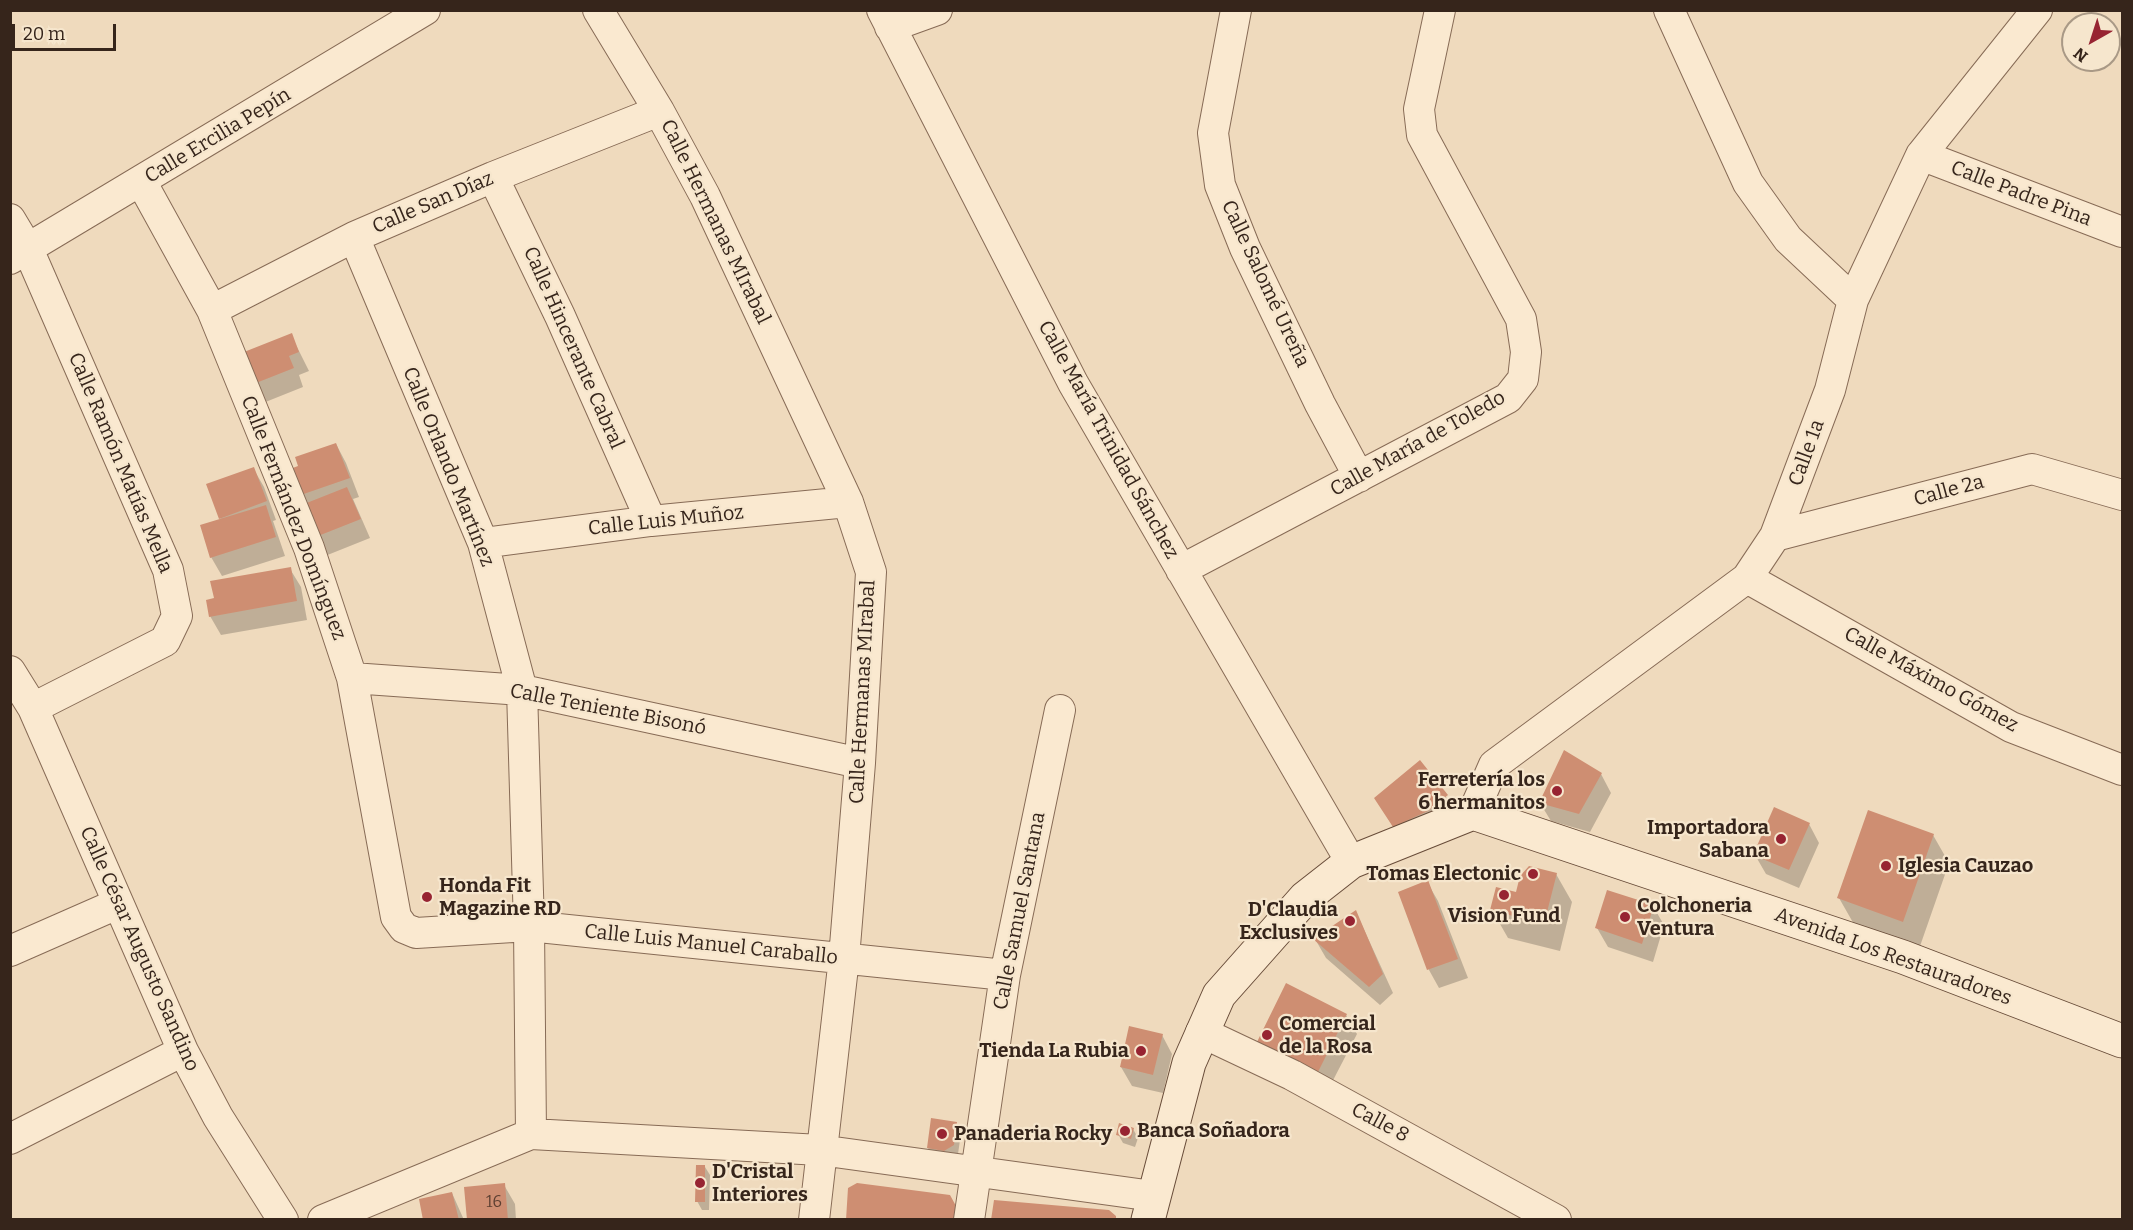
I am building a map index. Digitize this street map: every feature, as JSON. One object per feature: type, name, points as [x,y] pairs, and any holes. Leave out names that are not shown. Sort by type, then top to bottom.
[{"type":"street","name":"Calle Ercilia Pepín","points":[[19,254],[142,183],[425,10]]},
{"type":"street","name":"Calle Hermanas MIrabal","points":[[598,10],[659,111],[705,196],[848,502],[871,572],[860,763],[844,958],[820,1150],[814,1220]]},
{"type":"street","points":[[886,19],[937,10]]},
{"type":"street","name":"Calle Salomé Ureña","points":[[1236,10],[1213,133],[1220,185],[1245,248],[1320,404],[1359,477]]},
{"type":"street","name":"Calle María de Toledo","points":[[1181,570],[1508,398],[1523,379],[1526,352],[1521,319],[1422,135],[1419,109],[1440,10]]},
{"type":"street","points":[[1669,10],[1748,183],[1788,239],[1853,300]]},
{"type":"street","name":"Calle 1a","points":[[1473,813],[1494,765],[1747,578],[1775,536],[1830,390],[1853,300],[1921,155],[2037,10]]},
{"type":"street","name":"Calle María Trinidad Sánchez","points":[[886,19],[1073,383],[1351,862]]},
{"type":"street","name":"Calle San Díaz","points":[[212,310],[354,237],[493,177],[659,111]]},
{"type":"street","name":"Calle Padre Pina","points":[[1921,155],[2122,232]]},
{"type":"street","name":"Calle Hincerante Cabral","points":[[493,177],[560,316],[651,521]]},
{"type":"street","name":"Calle Fernández Domínguez","points":[[142,183],[212,310],[309,548],[352,678],[396,917],[404,928],[417,933]]},
{"type":"street","name":"Calle Ramón Matías Mella","points":[[10,219],[19,254],[168,570],[177,616],[165,641],[33,708]]},
{"type":"street","name":"Calle Orlando Martínez","points":[[354,237],[483,543],[522,690],[529,926],[531,1134]]},
{"type":"street","name":"Calle 2a","points":[[1775,536],[2032,470],[2122,495]]},
{"type":"street","name":"Calle Luis Muñoz","points":[[483,543],[651,521],[848,502]]},
{"type":"street","name":"Calle Máximo Gómez","points":[[1747,578],[2011,727],[2122,770]]},
{"type":"street","name":"Calle César Augusto Sandino","points":[[11,672],[33,708],[183,1051],[219,1117],[283,1220]]},
{"type":"street","name":"Calle Teniente Bisonó","points":[[352,678],[522,690],[860,763]]},
{"type":"street","name":"Calle Samuel Santana","points":[[969,1220],[1005,975],[1060,710]]},
{"type":"street","points":[[323,1220],[531,1134],[820,1150],[977,1172],[1151,1208],[1189,1063],[1219,995],[1268,937],[1305,898],[1351,862],[1473,813]]},
{"type":"street","name":"Avenida Los Restauradores","points":[[1473,813],[1903,957],[2122,1041]]},
{"type":"street","points":[[10,951],[117,904]]},
{"type":"street","name":"Calle Luis Manuel Caraballo","points":[[417,933],[529,926],[1005,975]]},
{"type":"street","name":"Calle 8","points":[[1202,1032],[1292,1075],[1516,1210],[1556,1220]]},
{"type":"street","points":[[10,1139],[183,1051]]},
{"type":"building","points":[[292,333],[299,352],[289,356],[294,368],[251,385],[239,354]]},
{"type":"building","points":[[336,443],[350,478],[295,497],[285,471],[298,466],[295,457]]},
{"type":"building","points":[[254,467],[267,501],[219,519],[206,484]]},
{"type":"building","points":[[347,487],[361,519],[313,538],[299,506]]},
{"type":"building","points":[[266,505],[276,537],[210,558],[200,525]]},
{"type":"building","points":[[291,567],[297,601],[209,617],[206,600],[214,598],[210,581]]},
{"type":"building","points":[[1564,750],[1602,773],[1579,814],[1539,803]]},
{"type":"building","points":[[1420,760],[1448,795],[1428,811],[1393,827],[1374,798]]},
{"type":"building","name":"Importadora Sabana","points":[[1774,807],[1810,823],[1789,870],[1753,855]]},
{"type":"building","name":"Iglesia Cauzao","points":[[1868,810],[1934,834],[1903,922],[1837,898]]},
{"type":"building","points":[[1529,866],[1557,873],[1544,924],[1490,910],[1496,887],[1516,892],[1520,876]]},
{"type":"building","points":[[1428,880],[1458,959],[1427,970],[1398,892]]},
{"type":"building","name":"Colchoneria Ventura","points":[[1607,890],[1654,905],[1642,944],[1595,928]]},
{"type":"building","points":[[1356,910],[1383,974],[1369,987],[1313,939]]},
{"type":"building","points":[[1286,983],[1347,1014],[1318,1072],[1257,1042]]},
{"type":"building","name":"Tienda La Rubia","points":[[1129,1026],[1163,1034],[1153,1075],[1120,1067]]},
{"type":"building","name":"Panaderia Rocky","points":[[931,1118],[957,1122],[954,1145],[944,1151],[927,1148]]},
{"type":"building","name":"Banca Soñadora","points":[[1119,1123],[1134,1128],[1131,1139],[1116,1135]]},
{"type":"building","name":"D'Cristal Interiores","points":[[696,1165],[705,1165],[705,1202],[695,1202]]},
{"type":"building","points":[[505,1183],[508,1220],[467,1220],[464,1187]]},
{"type":"building","points":[[857,1183],[950,1195],[956,1206],[954,1220],[846,1220],[848,1188]]},
{"type":"building","points":[[452,1192],[459,1220],[423,1220],[419,1199]]},
{"type":"building","points":[[994,1200],[1109,1210],[1116,1216],[1116,1220],[991,1220]]},
{"type":"place","name":"Ferretería los 6 hermanitos","points":[[1557,791]]},
{"type":"place","name":"Importadora Sabana","points":[[1781,839]]},
{"type":"place","name":"Iglesia Cauzao","points":[[1886,866]]},
{"type":"place","name":"Tomas Electonic","points":[[1533,874]]},
{"type":"place","name":"Vision Fund","points":[[1504,895]]},
{"type":"place","name":"Honda Fit Magazine RD","points":[[427,897]]},
{"type":"place","name":"Colchoneria Ventura","points":[[1625,917]]},
{"type":"place","name":"D'Claudia Exclusives","points":[[1350,921]]},
{"type":"place","name":"Comercial de la Rosa","points":[[1267,1035]]},
{"type":"place","name":"Tienda La Rubia","points":[[1141,1051]]},
{"type":"place","name":"Banca Soñadora","points":[[1125,1131]]},
{"type":"place","name":"Panaderia Rocky","points":[[942,1134]]},
{"type":"place","name":"D'Cristal Interiores","points":[[700,1183]]}]
